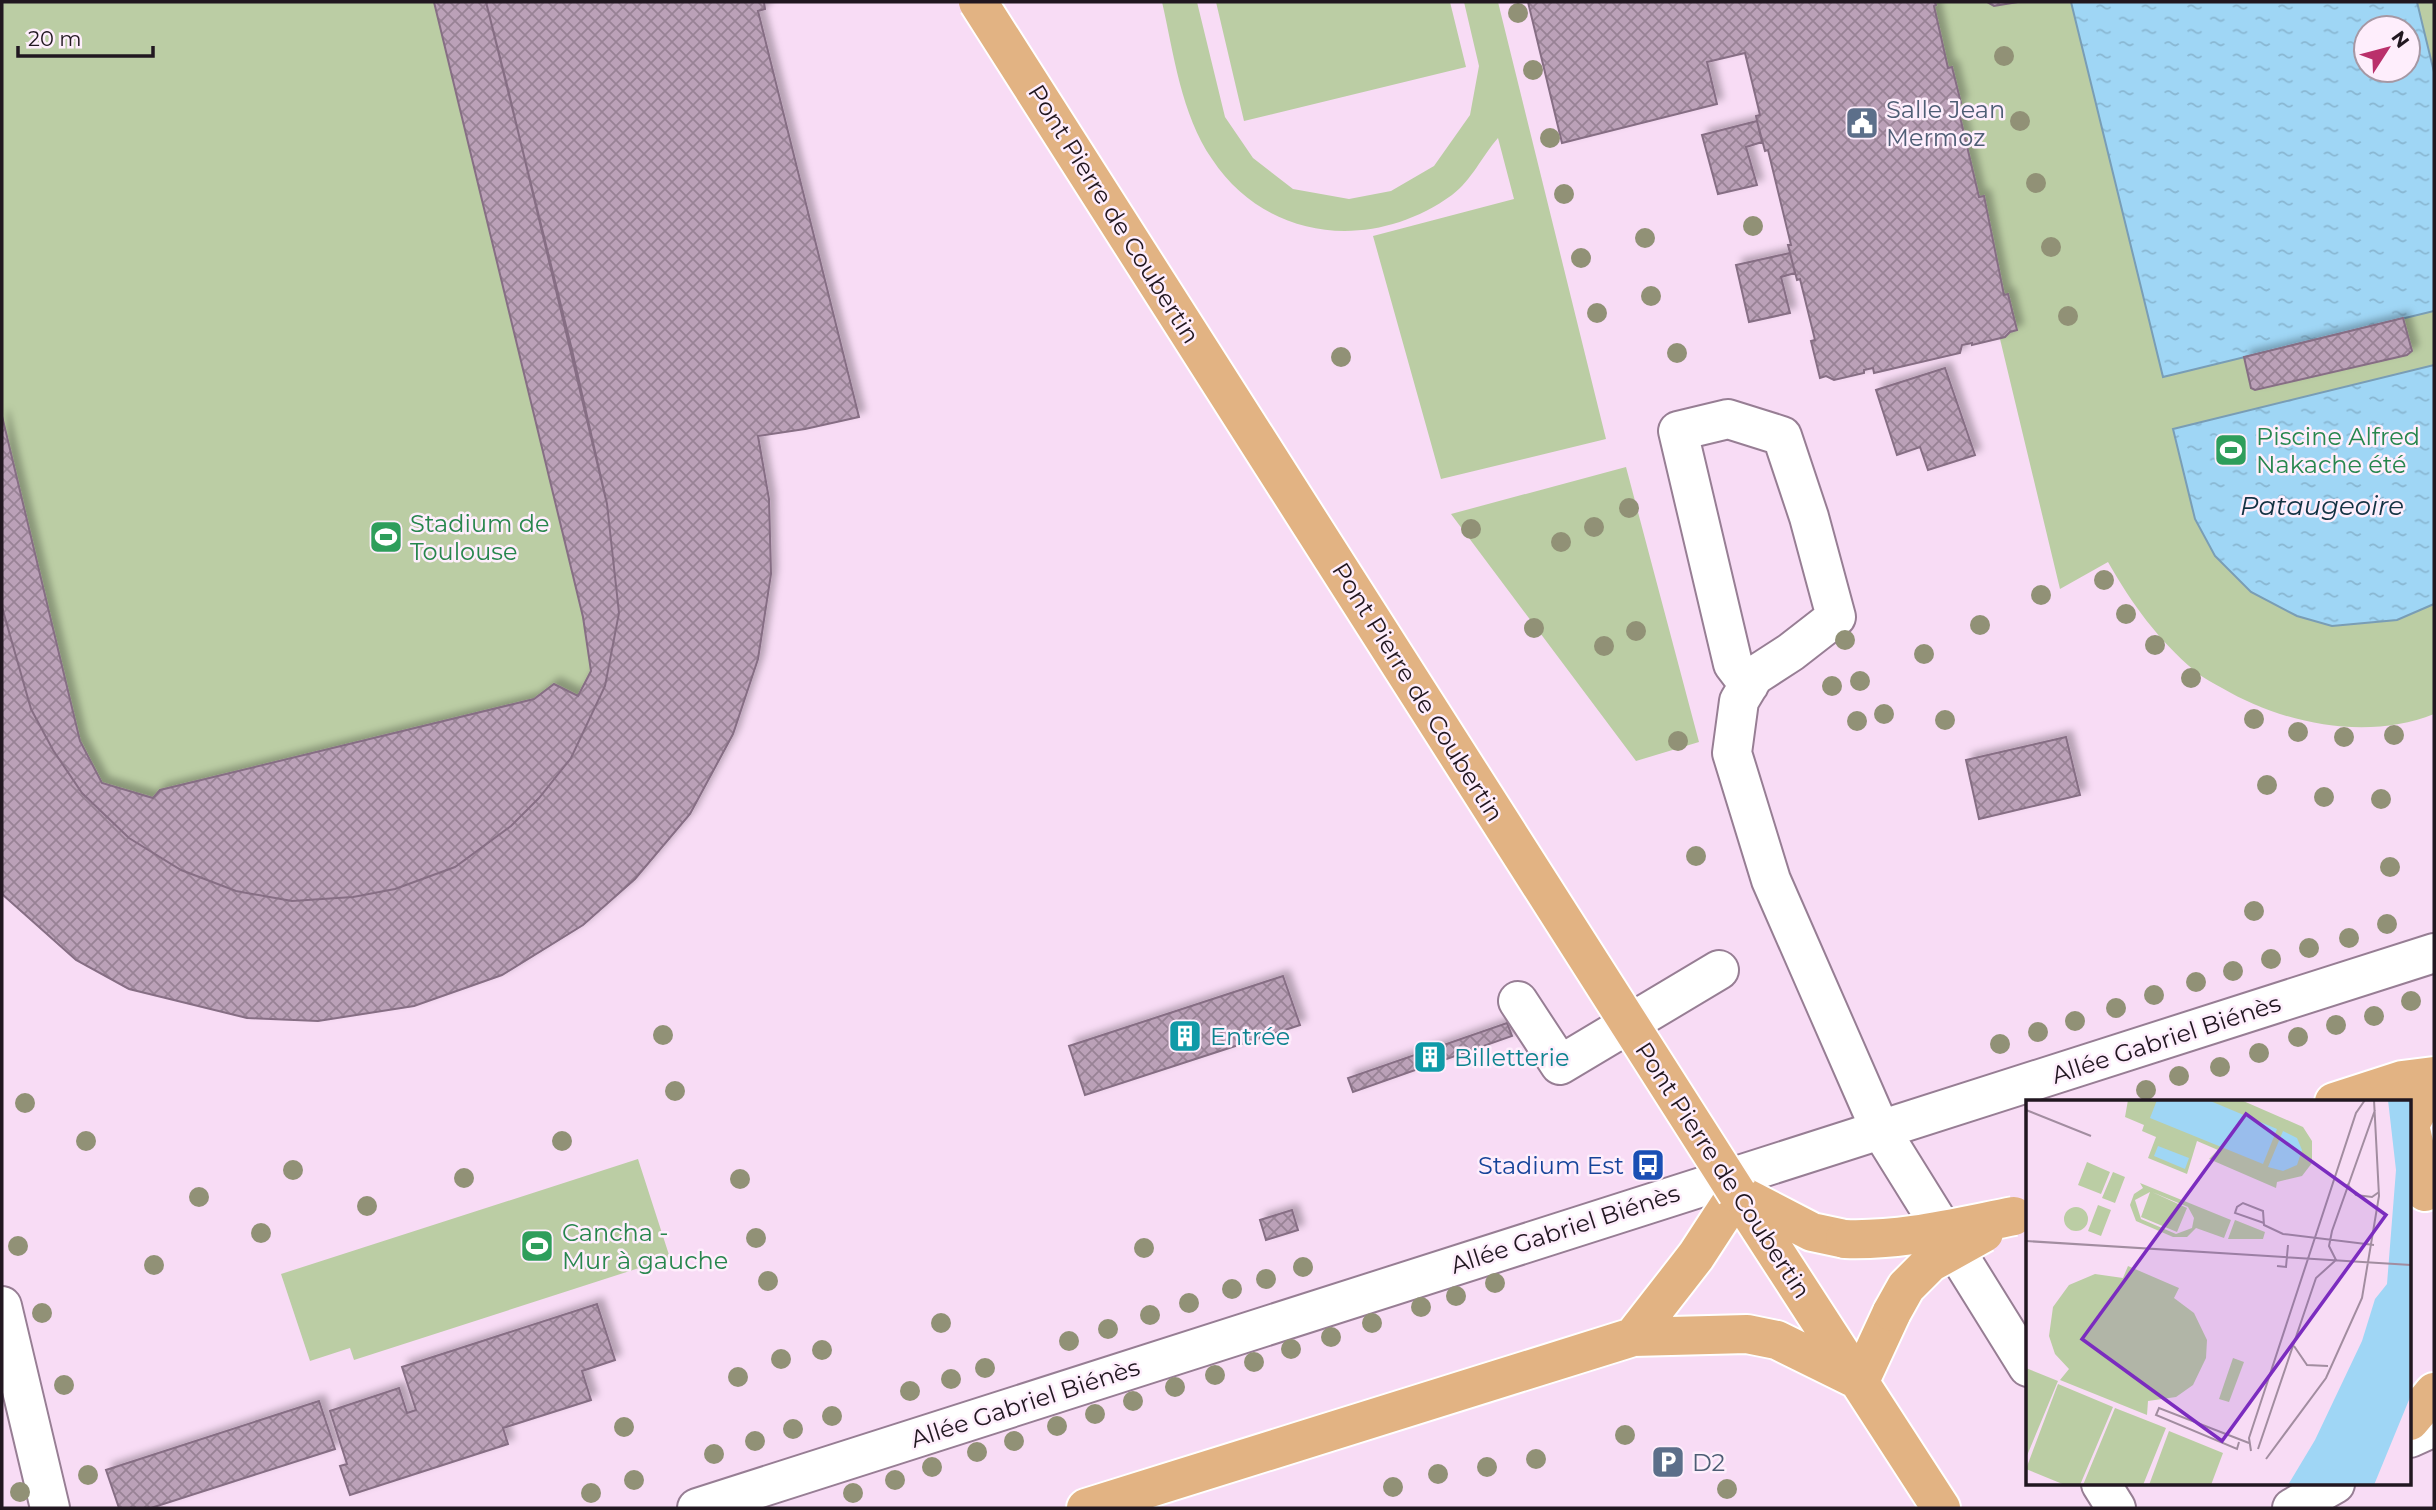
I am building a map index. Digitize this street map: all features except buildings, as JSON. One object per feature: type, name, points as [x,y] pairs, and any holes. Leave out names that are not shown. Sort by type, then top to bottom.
[{"type":"main road","name":"Pont Pierre de Coubertin","points":[[978,2],[1724,1188],[1860,1381],[1941,1508]]},
{"type":"main road","points":[[2340,1100],[2402,1080],[2434,1076]]},
{"type":"main road","points":[[2412,1121],[2421,1104],[2434,1091]]},
{"type":"main road","points":[[2412,1135],[2423,1193]]},
{"type":"main road","points":[[1633,1337],[1696,1256],[1724,1188],[1812,1232],[1845,1239],[1911,1237],[2021,1213]]},
{"type":"main road","points":[[1086,1508],[1633,1337],[1746,1334],[1777,1340],[1860,1381],[1906,1287],[1930,1263],[2021,1213]]},
{"type":"main road","points":[[2412,1419],[2434,1392]]},
{"type":"street","points":[[1749,685],[1733,664],[1678,431],[1728,419],[1782,436],[1810,517],[1836,617],[1791,652],[1754,676],[1749,685],[1739,701],[1732,753],[1771,880],[1880,1129],[2026,1364]]},
{"type":"street","name":"Allée Gabriel Biénès","points":[[697,1508],[1724,1188],[1880,1129],[2434,953]]},
{"type":"street","points":[[1518,1001],[1560,1065],[1607,1020],[1719,970]]},
{"type":"street","points":[[1607,1020],[1724,1188]]},
{"type":"street","points":[[2,1306],[50,1508]]},
{"type":"street","points":[[2412,1437],[2434,1427]]},
{"type":"street","points":[[2102,1486],[2116,1508]]},
{"type":"street","points":[[2292,1508],[2331,1486]]},
{"type":"green space","name":"Stadium de Toulouse","points":[[2,2],[764,2],[765,9],[758,11],[859,417],[758,436],[769,499],[771,574],[758,659],[733,734],[690,814],[635,879],[583,925],[502,975],[414,1006],[318,1021],[247,1018],[129,989],[76,960],[2,894]]},
{"type":"green space","points":[[1162,2],[1197,2],[1225,117],[1253,158],[1293,189],[1349,199],[1391,191],[1434,166],[1470,115],[1479,66],[1464,2],[1498,2],[1606,439],[1441,479],[1373,236],[1514,199],[1498,138],[1459,189],[1421,213],[1389,225],[1356,231],[1323,230],[1291,222],[1262,208],[1235,187],[1201,141],[1180,83]]},
{"type":"green space","points":[[1216,2],[1450,2],[1466,67],[1244,121]]},
{"type":"green space","name":"Piscine Alfred Nakache été","points":[[1935,2],[1987,2],[1995,6],[2018,2],[2434,2],[2434,714],[2408,722],[2354,727],[2326,725],[2271,711],[2246,701],[2198,674],[2169,647],[2147,621],[2108,562],[2060,589],[2000,339],[2017,329],[2008,295],[2004,295],[1984,196],[1979,197],[1957,104],[1961,103],[1952,68],[1948,68]]},
{"type":"green space","points":[[1626,467],[1699,742],[1636,761],[1451,514]]},
{"type":"green space","name":"Cancha - Mur à gauche","points":[[638,1159],[670,1258],[354,1360],[350,1348],[310,1361],[281,1274]]},
{"type":"water","points":[[2071,2],[2417,2],[2420,14],[2352,14],[2352,84],[2422,84],[2422,23],[2434,72],[2434,311],[2163,377]]},
{"type":"water","name":"Pataugeoire","points":[[2434,365],[2434,604],[2397,620],[2332,626],[2297,616],[2251,592],[2215,556],[2195,519],[2173,429]]},
{"type":"place","name":"Salle Jean Mermoz","points":[[1862,123]]},
{"type":"place","name":"Piscine Alfred Nakache été","points":[[2231,450]]},
{"type":"place","name":"Stadium de Toulouse","points":[[386,537]]},
{"type":"place","name":"Entrée","points":[[1185,1036]]},
{"type":"place","name":"Billetterie","points":[[1430,1057]]},
{"type":"place","name":"Stadium Est","points":[[1648,1165]]},
{"type":"place","name":"Cancha - Mur à gauche","points":[[537,1246]]},
{"type":"place","name":"D2","points":[[1668,1462]]}]
